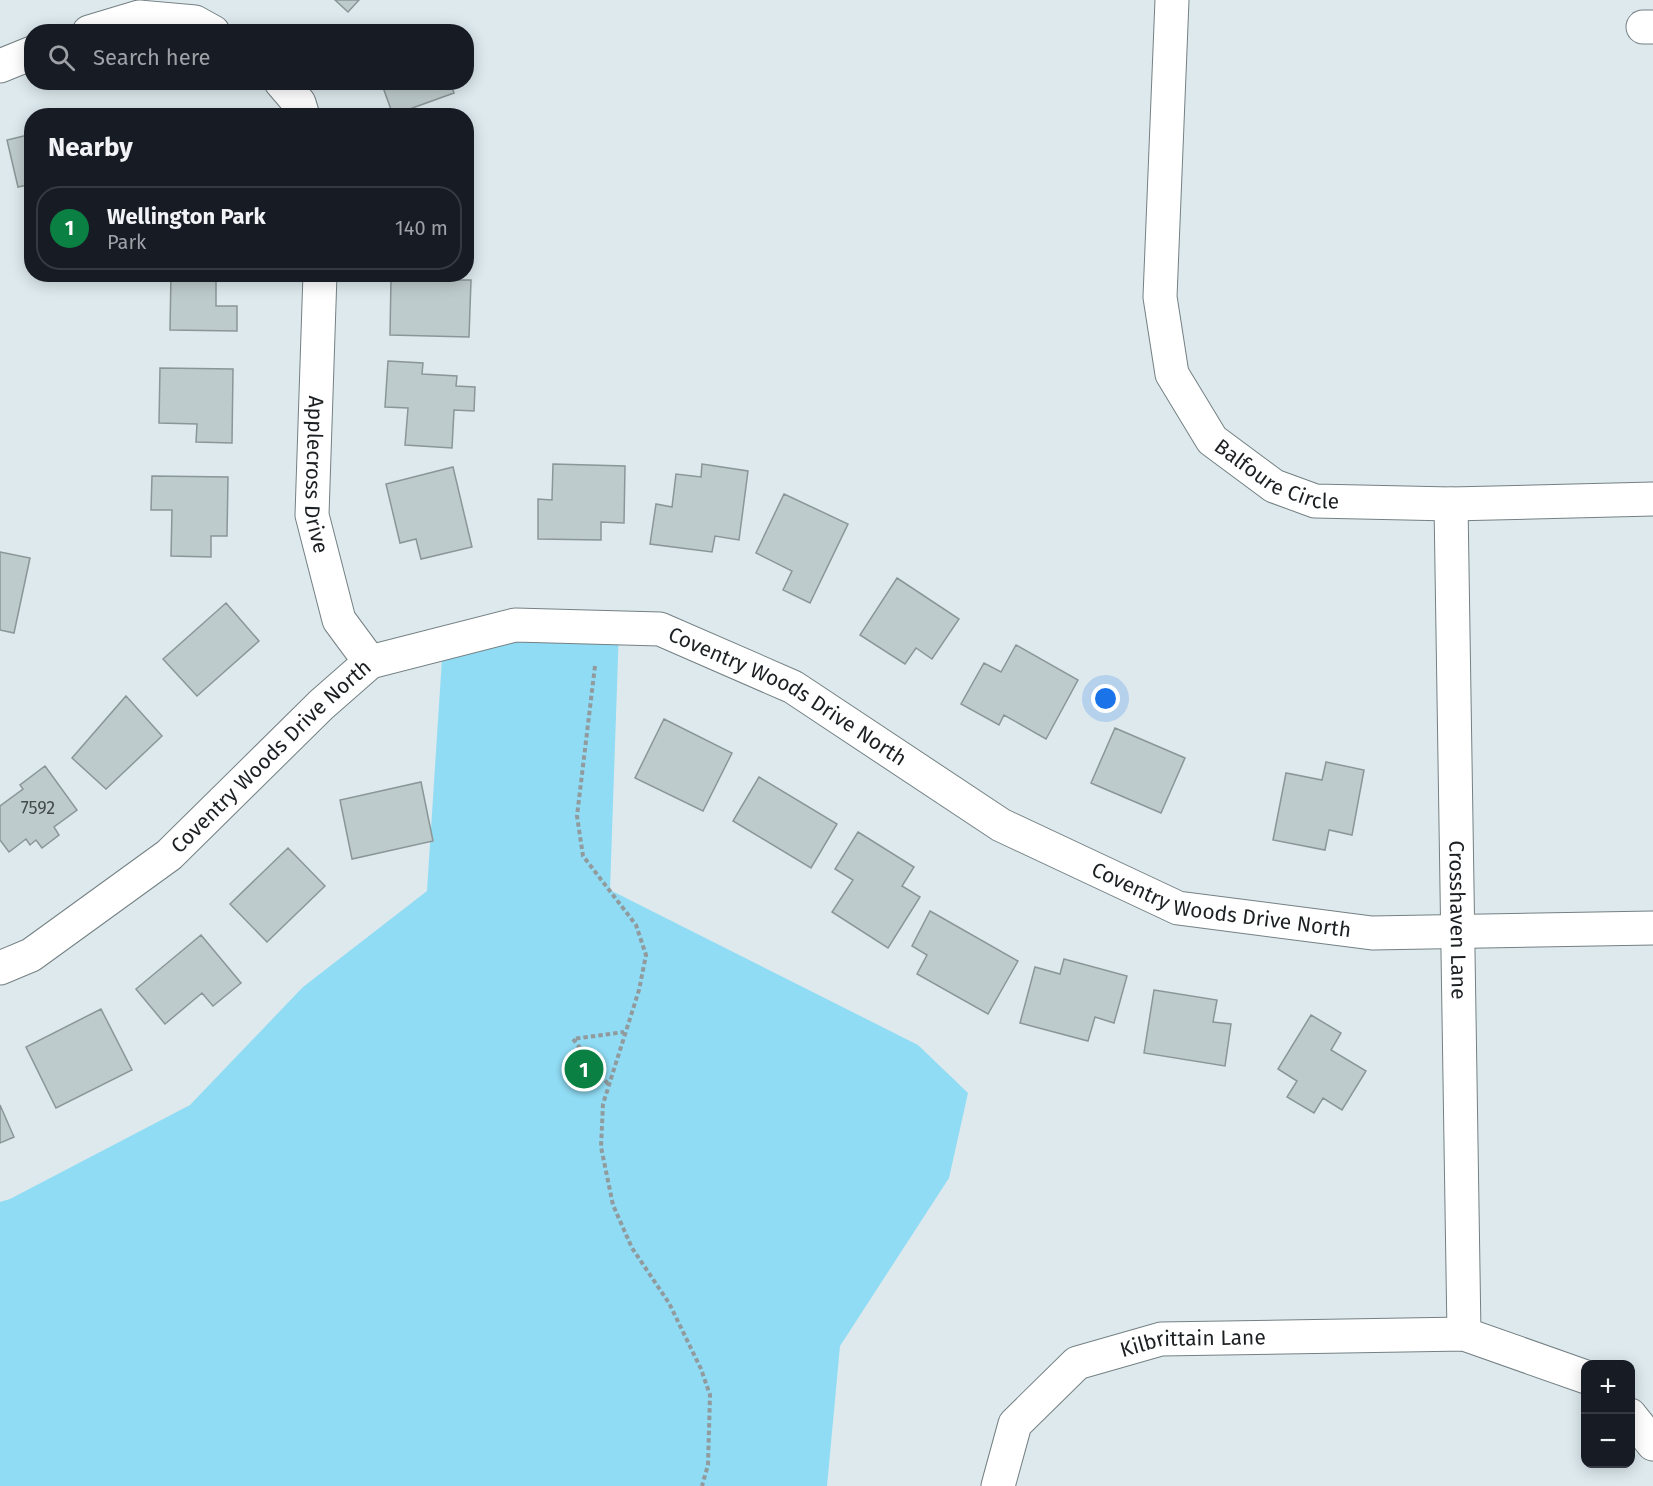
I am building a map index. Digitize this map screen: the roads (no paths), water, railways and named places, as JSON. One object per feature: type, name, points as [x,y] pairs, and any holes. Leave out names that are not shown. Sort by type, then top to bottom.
[{"type":"street","name":"Balfoure Circle","points":[[1172,0],[1160,297],[1172,374],[1212,440],[1274,486],[1315,501],[1451,504],[1653,499]]},
{"type":"street","points":[[116,24],[139,17],[199,24]]},
{"type":"street","points":[[0,66],[24,56]]},
{"type":"street","points":[[288,90],[301,108]]},
{"type":"street","name":"Applecross Drive","points":[[320,282],[312,515],[339,620],[370,662]]},
{"type":"street","name":"Crosshaven Lane","points":[[1451,504],[1464,1334]]},
{"type":"street","name":"Coventry Woods Drive North","points":[[0,968],[31,955],[169,855],[321,705],[370,662],[515,625],[660,629],[793,687],[1001,825],[1178,908],[1372,933],[1653,928]]},
{"type":"street","points":[[1464,1334],[1581,1375]]},
{"type":"street","name":"Kilbrittain Lane","points":[[998,1486],[1015,1424],[1077,1363],[1161,1339],[1464,1334]]},
{"type":"street","points":[[1635,1421],[1653,1444]]},
{"type":"place","name":"Wellington Park","points":[[584,1069]]}]
